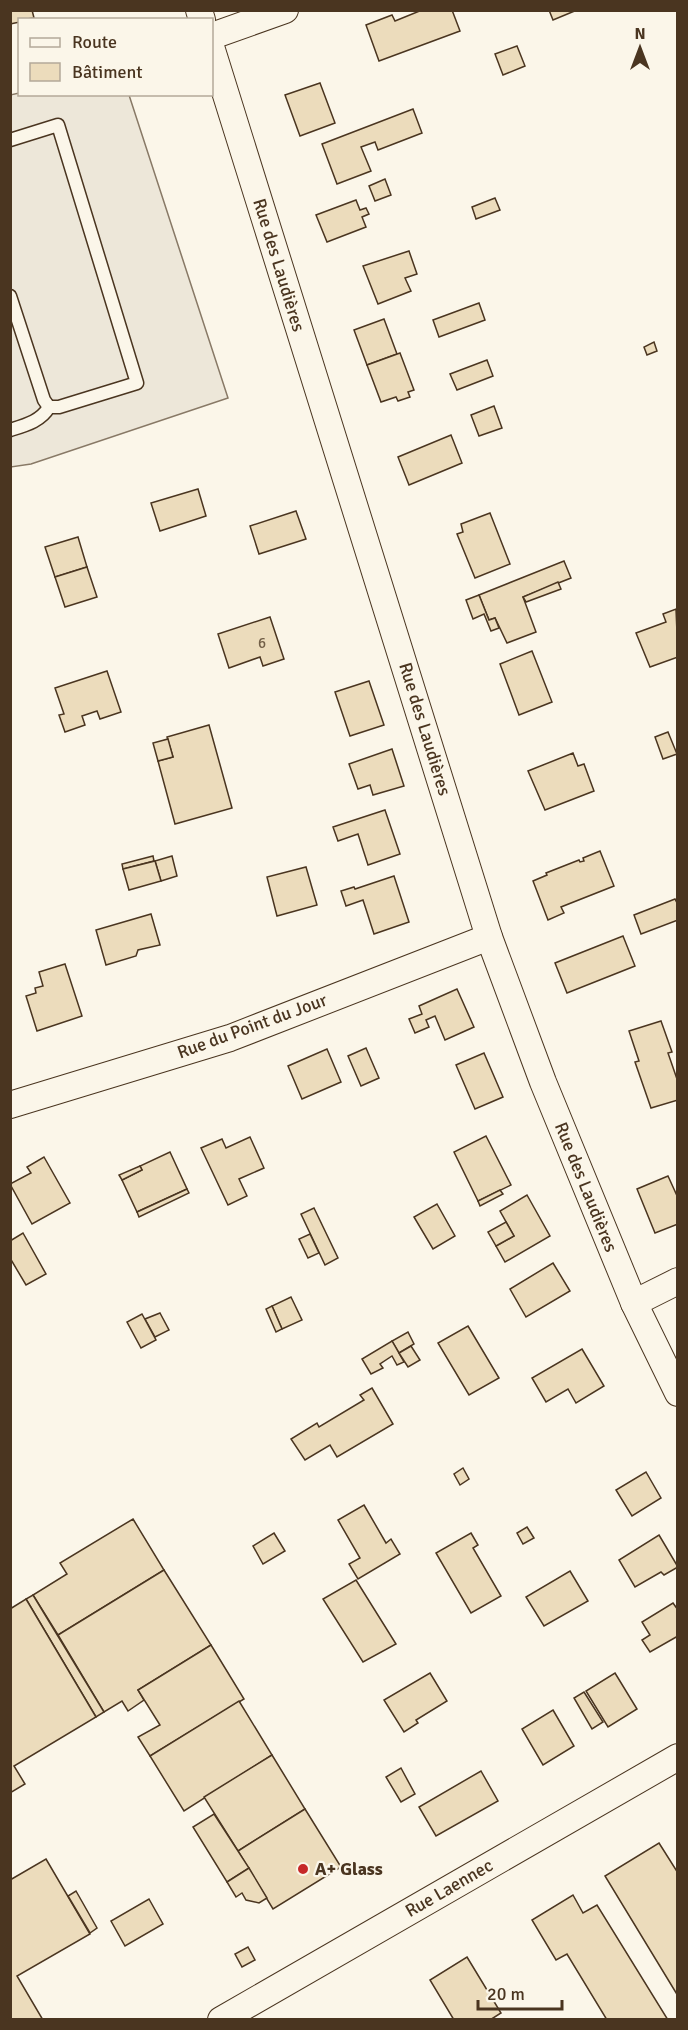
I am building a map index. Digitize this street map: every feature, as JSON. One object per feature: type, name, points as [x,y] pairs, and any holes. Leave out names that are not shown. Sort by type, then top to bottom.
[{"type":"street","points":[[213,36],[285,10]]},
{"type":"street","name":"Rue des Laudières","points":[[213,53],[489,937],[543,1082],[634,1303],[678,1393]]},
{"type":"street","name":"Rue du Point du Jour","points":[[10,1105],[230,1038],[489,937]]},
{"type":"street","points":[[634,1303],[678,1281]]},
{"type":"street","name":"Rue Laennec","points":[[222,2019],[678,1757]]},
{"type":"lane","points":[[10,140],[58,125],[137,383],[59,407],[49,407]]},
{"type":"lane","points":[[10,296],[44,400],[49,407]]},
{"type":"lane","points":[[10,430],[37,420],[49,407]]},
{"type":"shaded area","points":[[18,93],[18,96],[129,96],[228,398],[31,464],[11,467],[10,95]]},
{"type":"building","points":[[10,10],[32,10],[34,18],[18,18],[18,22],[10,24]]},
{"type":"building","points":[[422,10],[452,10],[460,31],[379,61],[366,25],[392,15],[395,21]]},
{"type":"building","points":[[549,10],[577,10],[553,20]]},
{"type":"building","points":[[517,46],[525,66],[503,75],[495,54]]},
{"type":"building","points":[[320,83],[335,123],[300,136],[285,95]]},
{"type":"building","points":[[413,109],[422,133],[378,150],[375,142],[361,147],[371,171],[337,184],[322,144]]},
{"type":"building","points":[[385,179],[391,195],[375,201],[369,186]]},
{"type":"building","points":[[495,198],[500,210],[476,219],[472,207]]},
{"type":"building","points":[[356,200],[360,210],[366,208],[369,214],[362,217],[366,227],[327,242],[316,215]]},
{"type":"building","points":[[409,251],[417,274],[405,278],[411,291],[378,304],[363,266]]},
{"type":"building","points":[[479,303],[485,320],[439,337],[433,320]]},
{"type":"building","points":[[384,319],[397,354],[367,365],[354,330]]},
{"type":"building","points":[[654,342],[657,351],[647,355],[644,347]]},
{"type":"building","points":[[400,353],[414,390],[408,392],[410,397],[398,401],[396,397],[381,402],[367,365]]},
{"type":"building","points":[[487,360],[493,376],[457,390],[450,374]]},
{"type":"building","points":[[494,406],[502,428],[479,436],[471,415]]},
{"type":"building","points":[[451,435],[462,463],[409,485],[398,457]]},
{"type":"building","points":[[198,489],[206,516],[160,531],[151,503]]},
{"type":"building","points":[[296,511],[306,539],[259,554],[250,526]]},
{"type":"building","points":[[490,513],[510,564],[475,578],[457,534],[463,532],[461,524]]},
{"type":"building","points":[[78,537],[87,567],[55,577],[45,547]]},
{"type":"building","points":[[564,561],[571,578],[523,597],[536,632],[507,643],[495,618],[489,620],[479,595]]},
{"type":"building","points":[[87,567],[97,597],[65,607],[55,577]]},
{"type":"building","points":[[558,582],[561,589],[526,602],[523,597]]},
{"type":"building","points":[[479,595],[489,620],[495,618],[499,628],[491,631],[484,614],[473,619],[466,600]]},
{"type":"building","points":[[676,609],[678,657],[650,667],[636,633],[666,622],[663,614]]},
{"type":"building","points":[[270,617],[284,659],[263,666],[260,657],[229,668],[218,634]]},
{"type":"building","points":[[532,651],[552,702],[519,715],[500,664]]},
{"type":"building","points":[[107,671],[121,712],[100,719],[97,711],[82,716],[85,725],[65,732],[59,715],[64,714],[55,688]]},
{"type":"building","points":[[369,681],[384,725],[350,736],[335,692]]},
{"type":"building","points":[[209,725],[232,808],[175,824],[158,761],[173,757],[167,737]]},
{"type":"building","points":[[668,732],[677,754],[663,759],[655,737]]},
{"type":"building","points":[[168,739],[173,757],[158,761],[153,743]]},
{"type":"building","points":[[392,749],[404,786],[373,795],[370,785],[358,789],[349,764]]},
{"type":"building","points":[[573,753],[578,766],[584,764],[594,791],[545,810],[528,771]]},
{"type":"building","points":[[385,810],[400,854],[368,865],[358,834],[338,841],[333,827]]},
{"type":"building","points":[[600,851],[614,886],[561,907],[564,913],[548,920],[533,881],[547,875],[546,873],[579,860],[584,861],[583,858]]},
{"type":"building","points":[[153,856],[154,861],[123,869],[122,864]]},
{"type":"building","points":[[172,856],[177,876],[161,881],[155,861]]},
{"type":"building","points":[[155,861],[161,881],[129,890],[123,869]]},
{"type":"building","points":[[306,867],[317,905],[277,916],[267,877]]},
{"type":"building","points":[[394,876],[409,922],[374,934],[363,900],[346,906],[341,891],[354,887],[355,889]]},
{"type":"building","points":[[675,899],[678,905],[678,920],[641,934],[634,915]]},
{"type":"building","points":[[151,914],[160,945],[138,950],[136,956],[106,965],[96,930]]},
{"type":"building","points":[[623,936],[635,966],[567,993],[555,963]]},
{"type":"building","points":[[65,964],[82,1016],[37,1031],[26,996],[36,993],[35,988],[43,986],[39,972]]},
{"type":"building","points":[[457,989],[474,1027],[445,1040],[435,1016],[426,1020],[429,1027],[415,1033],[409,1019],[422,1014],[419,1006]]},
{"type":"building","points":[[661,1021],[672,1052],[668,1053],[678,1082],[678,1100],[651,1108],[635,1062],[639,1061],[629,1031]]},
{"type":"building","points":[[366,1048],[379,1078],[361,1086],[348,1056]]},
{"type":"building","points":[[327,1049],[341,1082],[302,1099],[288,1066]]},
{"type":"building","points":[[484,1053],[503,1097],[475,1109],[456,1065]]},
{"type":"building","points":[[486,1136],[511,1185],[478,1201],[454,1152]]},
{"type":"building","points":[[250,1137],[264,1168],[239,1179],[247,1196],[228,1205],[201,1148],[222,1139],[226,1148]]},
{"type":"building","points":[[170,1152],[187,1189],[137,1212],[122,1180],[142,1170],[140,1166]]},
{"type":"building","points":[[44,1157],[70,1203],[32,1224],[10,1184],[31,1173],[27,1167]]},
{"type":"building","points":[[140,1166],[142,1170],[122,1180],[119,1175]]},
{"type":"building","points":[[668,1176],[678,1198],[678,1224],[655,1233],[637,1189]]},
{"type":"building","points":[[187,1189],[189,1193],[139,1217],[137,1212]]},
{"type":"building","points":[[500,1190],[503,1194],[480,1206],[478,1201]]},
{"type":"building","points":[[527,1195],[550,1236],[505,1262],[496,1246],[514,1236],[500,1211]]},
{"type":"building","points":[[437,1204],[455,1236],[433,1249],[414,1217]]},
{"type":"building","points":[[314,1208],[338,1258],[325,1265],[301,1214]]},
{"type":"building","points":[[506,1222],[514,1236],[496,1246],[488,1232]]},
{"type":"building","points":[[23,1233],[46,1274],[26,1285],[10,1258],[10,1241]]},
{"type":"building","points":[[310,1234],[319,1253],[308,1258],[299,1239]]},
{"type":"building","points":[[553,1263],[570,1291],[526,1317],[510,1289]]},
{"type":"building","points":[[291,1297],[302,1320],[282,1329],[272,1306]]},
{"type":"building","points":[[272,1306],[282,1329],[276,1332],[266,1309]]},
{"type":"building","points":[[160,1313],[169,1330],[155,1337],[145,1319]]},
{"type":"building","points":[[142,1314],[156,1340],[141,1348],[127,1322]]},
{"type":"building","points":[[468,1326],[499,1378],[469,1395],[438,1343]]},
{"type":"building","points":[[408,1332],[414,1344],[399,1353],[392,1341]]},
{"type":"building","points":[[392,1341],[404,1362],[397,1365],[392,1356],[380,1364],[383,1368],[371,1374],[362,1359]]},
{"type":"building","points":[[411,1346],[420,1360],[408,1367],[399,1353]]},
{"type":"building","points":[[582,1349],[604,1386],[576,1403],[568,1389],[546,1402],[532,1378]]},
{"type":"building","points":[[372,1388],[393,1424],[337,1457],[330,1445],[305,1460],[291,1439],[317,1423],[319,1427],[364,1400],[360,1395]]},
{"type":"building","points":[[463,1468],[469,1479],[460,1485],[454,1474]]},
{"type":"building","points":[[646,1472],[661,1498],[632,1516],[616,1490]]},
{"type":"building","points":[[364,1505],[386,1543],[391,1539],[400,1554],[358,1579],[349,1564],[360,1558],[338,1520]]},
{"type":"building","points":[[133,1519],[164,1570],[58,1635],[33,1595],[67,1574],[60,1563]]},
{"type":"building","points":[[527,1527],[534,1538],[523,1544],[517,1533]]},
{"type":"building","points":[[274,1533],[285,1551],[263,1564],[253,1546]]},
{"type":"building","points":[[471,1533],[478,1545],[473,1548],[501,1596],[471,1613],[436,1553]]},
{"type":"building","points":[[659,1535],[678,1567],[664,1575],[661,1572],[635,1587],[619,1560]]},
{"type":"building","points":[[164,1570],[211,1645],[138,1690],[144,1700],[128,1711],[122,1701],[104,1712],[58,1635]]},
{"type":"building","points":[[570,1571],[588,1601],[544,1626],[526,1597]]},
{"type":"building","points":[[356,1580],[396,1644],[363,1662],[323,1599]]},
{"type":"building","points":[[33,1595],[104,1712],[96,1717],[26,1599]]},
{"type":"building","points":[[26,1599],[96,1717],[14,1766],[25,1784],[10,1793],[10,1609]]},
{"type":"building","points":[[673,1603],[678,1610],[678,1636],[650,1652],[642,1640],[650,1635],[642,1622]]},
{"type":"building","points":[[211,1645],[244,1699],[150,1756],[138,1737],[160,1725],[138,1690]]},
{"type":"building","points":[[430,1673],[447,1701],[416,1720],[418,1723],[404,1732],[384,1700]]},
{"type":"building","points":[[615,1673],[637,1709],[608,1727],[586,1691]]},
{"type":"building","points":[[584,1692],[603,1722],[592,1729],[574,1698]]},
{"type":"building","points":[[239,1701],[272,1755],[184,1811],[150,1756]]},
{"type":"building","points":[[553,1710],[574,1746],[543,1765],[522,1729]]},
{"type":"building","points":[[272,1755],[305,1809],[238,1851],[204,1797]]},
{"type":"building","points":[[401,1768],[415,1794],[401,1802],[386,1777]]},
{"type":"building","points":[[481,1771],[498,1801],[436,1836],[419,1807]]},
{"type":"building","points":[[305,1809],[341,1867],[273,1909],[238,1851]]},
{"type":"building","points":[[214,1814],[249,1868],[227,1882],[193,1827]]},
{"type":"building","points":[[659,1843],[678,1873],[678,1996],[605,1876]]},
{"type":"building","points":[[46,1859],[90,1934],[17,1976],[43,2020],[10,2020],[10,1880]]},
{"type":"building","points":[[249,1868],[267,1898],[259,1903],[246,1900],[242,1893],[236,1897],[227,1882]]},
{"type":"building","points":[[76,1891],[97,1928],[90,1933],[68,1896]]},
{"type":"building","points":[[573,1895],[583,1913],[597,1905],[668,2020],[607,2020],[567,1954],[556,1960],[532,1920]]},
{"type":"building","points":[[149,1899],[163,1924],[125,1946],[111,1921]]},
{"type":"building","points":[[248,1947],[255,1960],[242,1967],[235,1954]]},
{"type":"building","points":[[467,1957],[501,2013],[490,2020],[454,2020],[430,1980]]},
{"type":"place","name":"A+ Glass","points":[[303,1869]]}]
